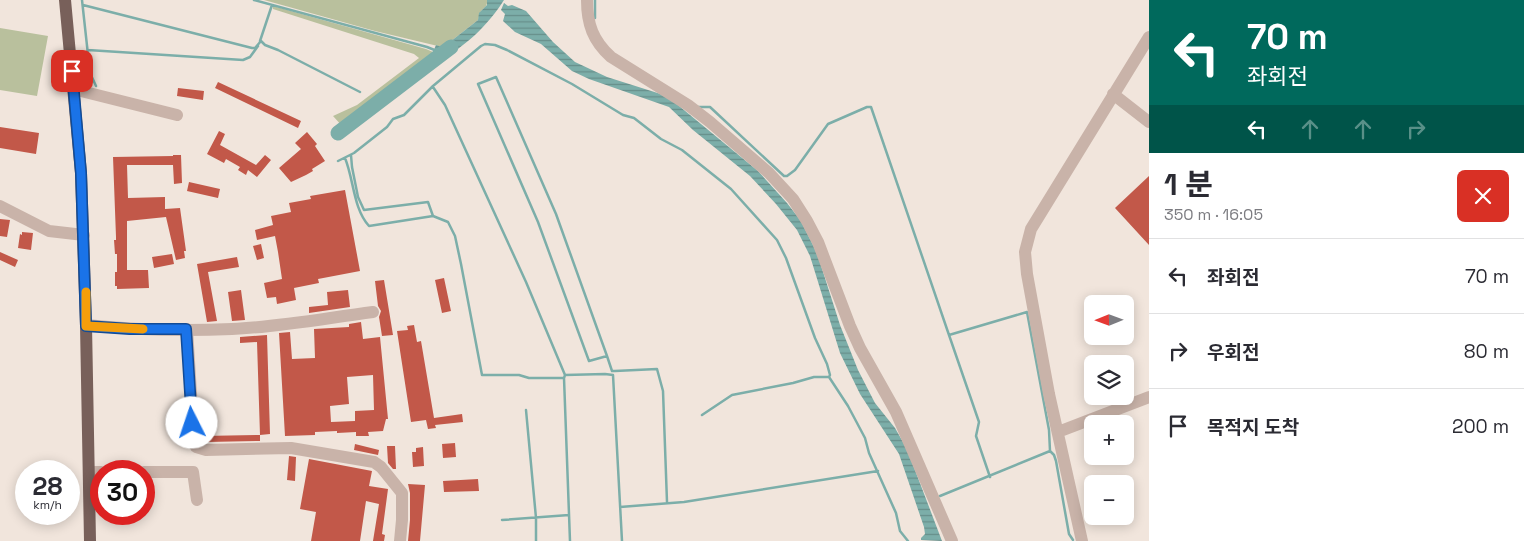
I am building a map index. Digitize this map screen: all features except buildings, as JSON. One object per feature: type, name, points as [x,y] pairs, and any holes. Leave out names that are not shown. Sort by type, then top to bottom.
[{"type":"main road","points":[[65,0],[79,138],[86,326],[94,460]]},
{"type":"main road","points":[[90,541],[91,525]]},
{"type":"street","points":[[587,0],[587,16],[590,28],[602,49],[611,57],[688,105],[710,122],[769,173],[793,199],[818,242],[850,326],[860,348],[896,412],[952,541]]},
{"type":"street","points":[[1082,541],[1058,432],[1027,274],[1025,252],[1031,229],[1149,37]]},
{"type":"street","points":[[73,89],[177,115]]},
{"type":"street","points":[[1113,94],[1149,122]]},
{"type":"street","points":[[0,206],[49,231],[84,235]]},
{"type":"street","points":[[86,326],[130,329],[233,329],[373,312]]},
{"type":"street","points":[[186,329],[196,447],[206,450],[292,448],[374,462],[381,467],[402,493],[400,541]]},
{"type":"street","points":[[1058,432],[1149,397]]},
{"type":"street","points":[[155,472],[193,472],[197,500]]},
{"type":"green space","points":[[264,0],[487,0],[487,3],[481,11],[478,20],[442,47],[375,31]]},
{"type":"green space","points":[[273,6],[426,49],[433,52],[434,55],[431,61],[343,127],[333,116],[357,105],[419,58],[414,54],[273,9]]},
{"type":"green space","points":[[0,28],[48,36],[37,96],[0,90]]},
{"type":"water","points":[[487,0],[504,0],[483,27],[456,50],[436,61],[433,57],[433,52],[436,45],[442,47],[446,45],[478,20],[479,13],[487,5]]},
{"type":"water","points":[[504,3],[526,11],[553,42],[575,62],[607,77],[667,96],[758,171],[787,203],[801,221],[817,253],[840,325],[858,370],[875,403],[895,428],[907,449],[942,541],[921,540],[925,534],[924,527],[899,454],[860,394],[840,353],[810,256],[797,230],[776,204],[750,176],[693,130],[669,107],[589,79],[572,71],[541,44],[515,32],[503,21],[505,14],[501,10]]},
{"type":"waterway","points":[[82,0],[90,73],[96,86]]},
{"type":"waterway","points":[[254,0],[437,51]]},
{"type":"waterway","points":[[595,0],[595,18]]},
{"type":"waterway","points":[[83,5],[252,48],[255,48],[261,41],[265,45],[360,92]]},
{"type":"waterway","points":[[260,41],[272,5]]},
{"type":"waterway","points":[[338,161],[354,153],[387,127],[393,119],[404,115],[433,86],[481,46],[485,44],[495,45],[507,50],[572,84],[623,115],[634,118],[661,139],[682,150],[731,189],[777,240],[786,258],[815,338],[827,364],[829,377]]},
{"type":"waterway","points":[[88,50],[243,60],[250,57],[258,46]]},
{"type":"waterway","points":[[338,133],[451,47]]},
{"type":"waterway","points":[[607,356],[589,361],[538,222],[478,84],[496,77],[556,214],[607,356],[612,371],[657,369],[663,391],[667,502]]},
{"type":"waterway","points":[[433,87],[445,105],[526,282],[565,375],[570,541]]},
{"type":"waterway","points":[[698,107],[710,107],[784,176],[795,170],[828,124],[871,107],[949,335]]},
{"type":"waterway","points":[[351,155],[358,197],[364,210],[428,202],[433,216],[448,222],[455,236],[482,375],[564,378]]},
{"type":"waterway","points":[[345,158],[360,211],[369,226],[433,216]]},
{"type":"waterway","points":[[990,477],[976,436],[979,422],[949,335],[1027,312],[1049,430],[1050,451],[1056,461],[1069,534],[1073,540]]},
{"type":"waterway","points":[[565,375],[613,375],[622,541]]},
{"type":"waterway","points":[[702,415],[732,395],[814,377],[829,377],[848,406],[865,438],[869,453],[896,513],[900,531],[908,541]]},
{"type":"waterway","points":[[526,410],[536,518],[536,541]]},
{"type":"waterway","points":[[940,496],[1050,451]]},
{"type":"waterway","points":[[620,507],[684,502],[878,471]]},
{"type":"waterway","points":[[502,520],[569,515]]},
{"type":"slow traffic","points":[[86,292],[86,326],[143,329]]},
{"type":"route","points":[[72,71],[81,173],[86,326],[130,329],[186,329],[192,423]]}]
